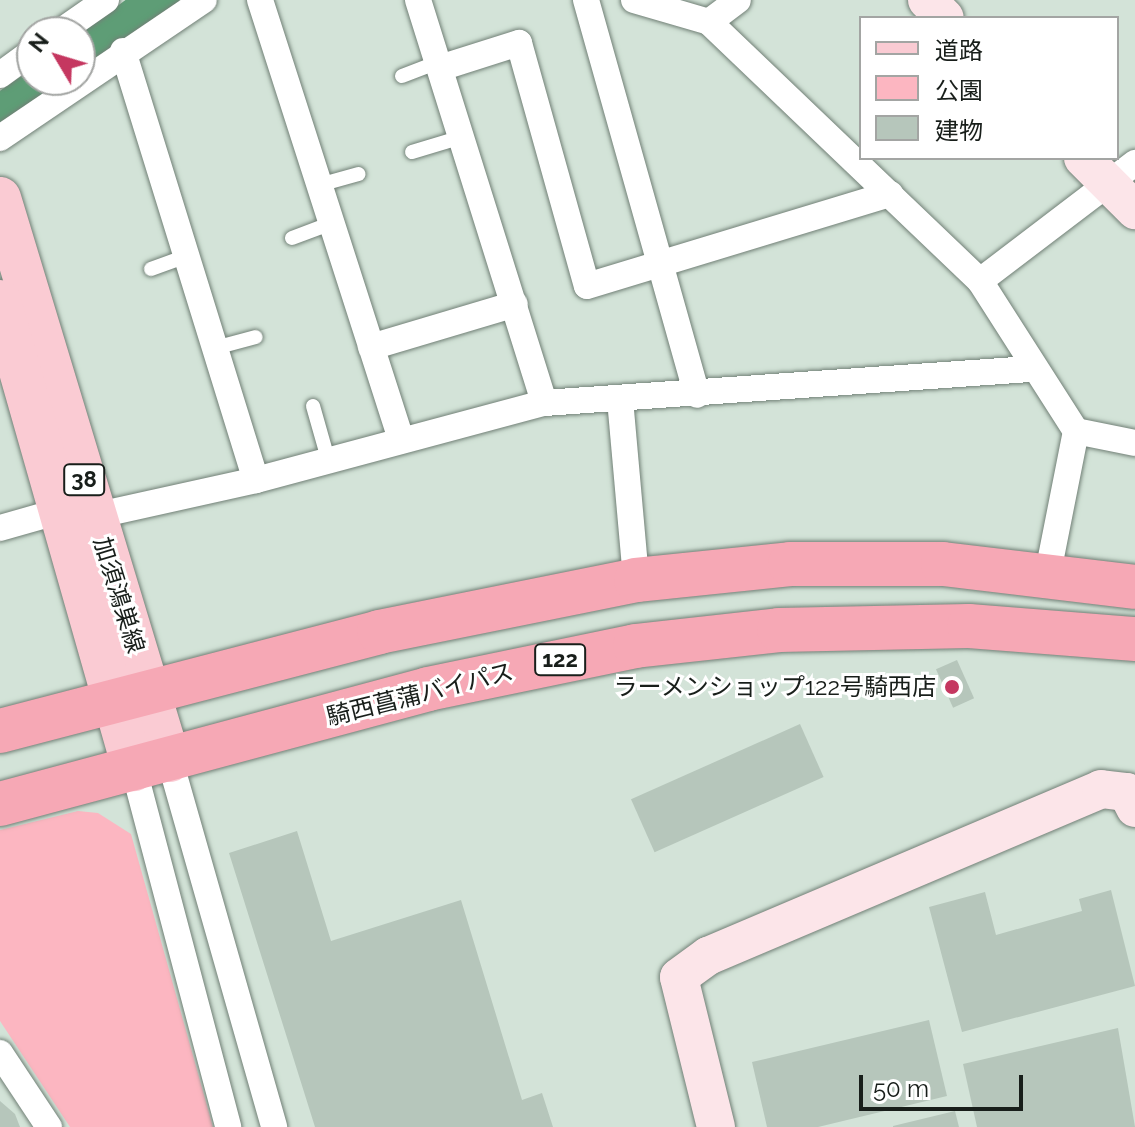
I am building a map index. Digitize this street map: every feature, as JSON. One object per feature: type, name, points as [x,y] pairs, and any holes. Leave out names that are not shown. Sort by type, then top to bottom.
[{"type":"highway","points":[[0,731],[470,611],[636,580],[790,564],[943,564],[1048,573],[1135,587]]},
{"type":"highway","name":"騎西菖蒲バイパス","points":[[0,804],[152,766],[428,689],[635,646],[779,630],[969,626],[1135,639]]},
{"type":"main road","name":"加須鴻巣線","points":[[0,198],[77,514]]},
{"type":"main road","name":"加須鴻巣線","points":[[0,301],[77,514],[152,766]]},
{"type":"street","points":[[83,16],[106,0]]},
{"type":"street","points":[[0,138],[123,51],[204,0]]},
{"type":"street","points":[[260,0],[401,439]]},
{"type":"street","points":[[418,0],[544,403]]},
{"type":"street","points":[[586,0],[697,395]]},
{"type":"street","points":[[634,0],[709,22],[980,281],[1076,431],[1135,443]]},
{"type":"street","points":[[709,22],[738,0]]},
{"type":"street","points":[[927,0],[943,16]]},
{"type":"street","points":[[439,65],[519,43],[587,286],[890,194]]},
{"type":"street","points":[[123,51],[256,480]]},
{"type":"street","points":[[980,281],[1109,168],[1135,210]]},
{"type":"street","points":[[371,347],[515,304]]},
{"type":"street","points":[[0,528],[256,480],[544,403],[697,395],[1034,369]]},
{"type":"street","points":[[620,399],[636,580]]},
{"type":"street","points":[[1048,573],[1076,431]]},
{"type":"street","points":[[152,766],[228,1127]]},
{"type":"street","points":[[152,766],[274,1127]]},
{"type":"street","points":[[716,1127],[679,977],[708,956],[1101,789],[1127,792],[1135,808]]},
{"type":"street","points":[[0,1053],[49,1127]]},
{"type":"lane","points":[[402,76],[439,65]]},
{"type":"lane","points":[[412,152],[462,137]]},
{"type":"lane","points":[[319,185],[359,174]]},
{"type":"lane","points":[[292,238],[332,223]]},
{"type":"lane","points":[[151,269],[187,256]]},
{"type":"lane","points":[[215,348],[256,337]]},
{"type":"lane","points":[[313,406],[328,459]]},
{"type":"green space","points":[[78,811],[98,813],[131,834],[213,1127],[70,1127],[0,1021],[0,830]]},
{"type":"building","points":[[957,660],[974,698],[953,708],[936,669]]},
{"type":"building","points":[[800,724],[824,777],[655,852],[631,799]]},
{"type":"building","points":[[297,831],[331,941],[461,900],[522,1100],[542,1093],[553,1127],[315,1127],[229,853]]},
{"type":"building","points":[[1111,890],[1135,986],[962,1032],[929,907],[985,892],[996,935],[1082,911],[1079,899]]},
{"type":"building","points":[[929,1020],[947,1096],[818,1127],[767,1127],[752,1062]]},
{"type":"building","points":[[1118,1028],[1135,1127],[977,1127],[963,1064]]},
{"type":"building","points":[[0,1101],[15,1114],[20,1127],[0,1127]]},
{"type":"building","points":[[955,1111],[959,1127],[893,1127],[893,1126]]},
{"type":"waterway","points":[[96,47],[159,0]]},
{"type":"waterway","points":[[0,115],[28,96]]},
{"type":"place","name":"ラーメンショップ122号騎西店","points":[[952,687]]}]
